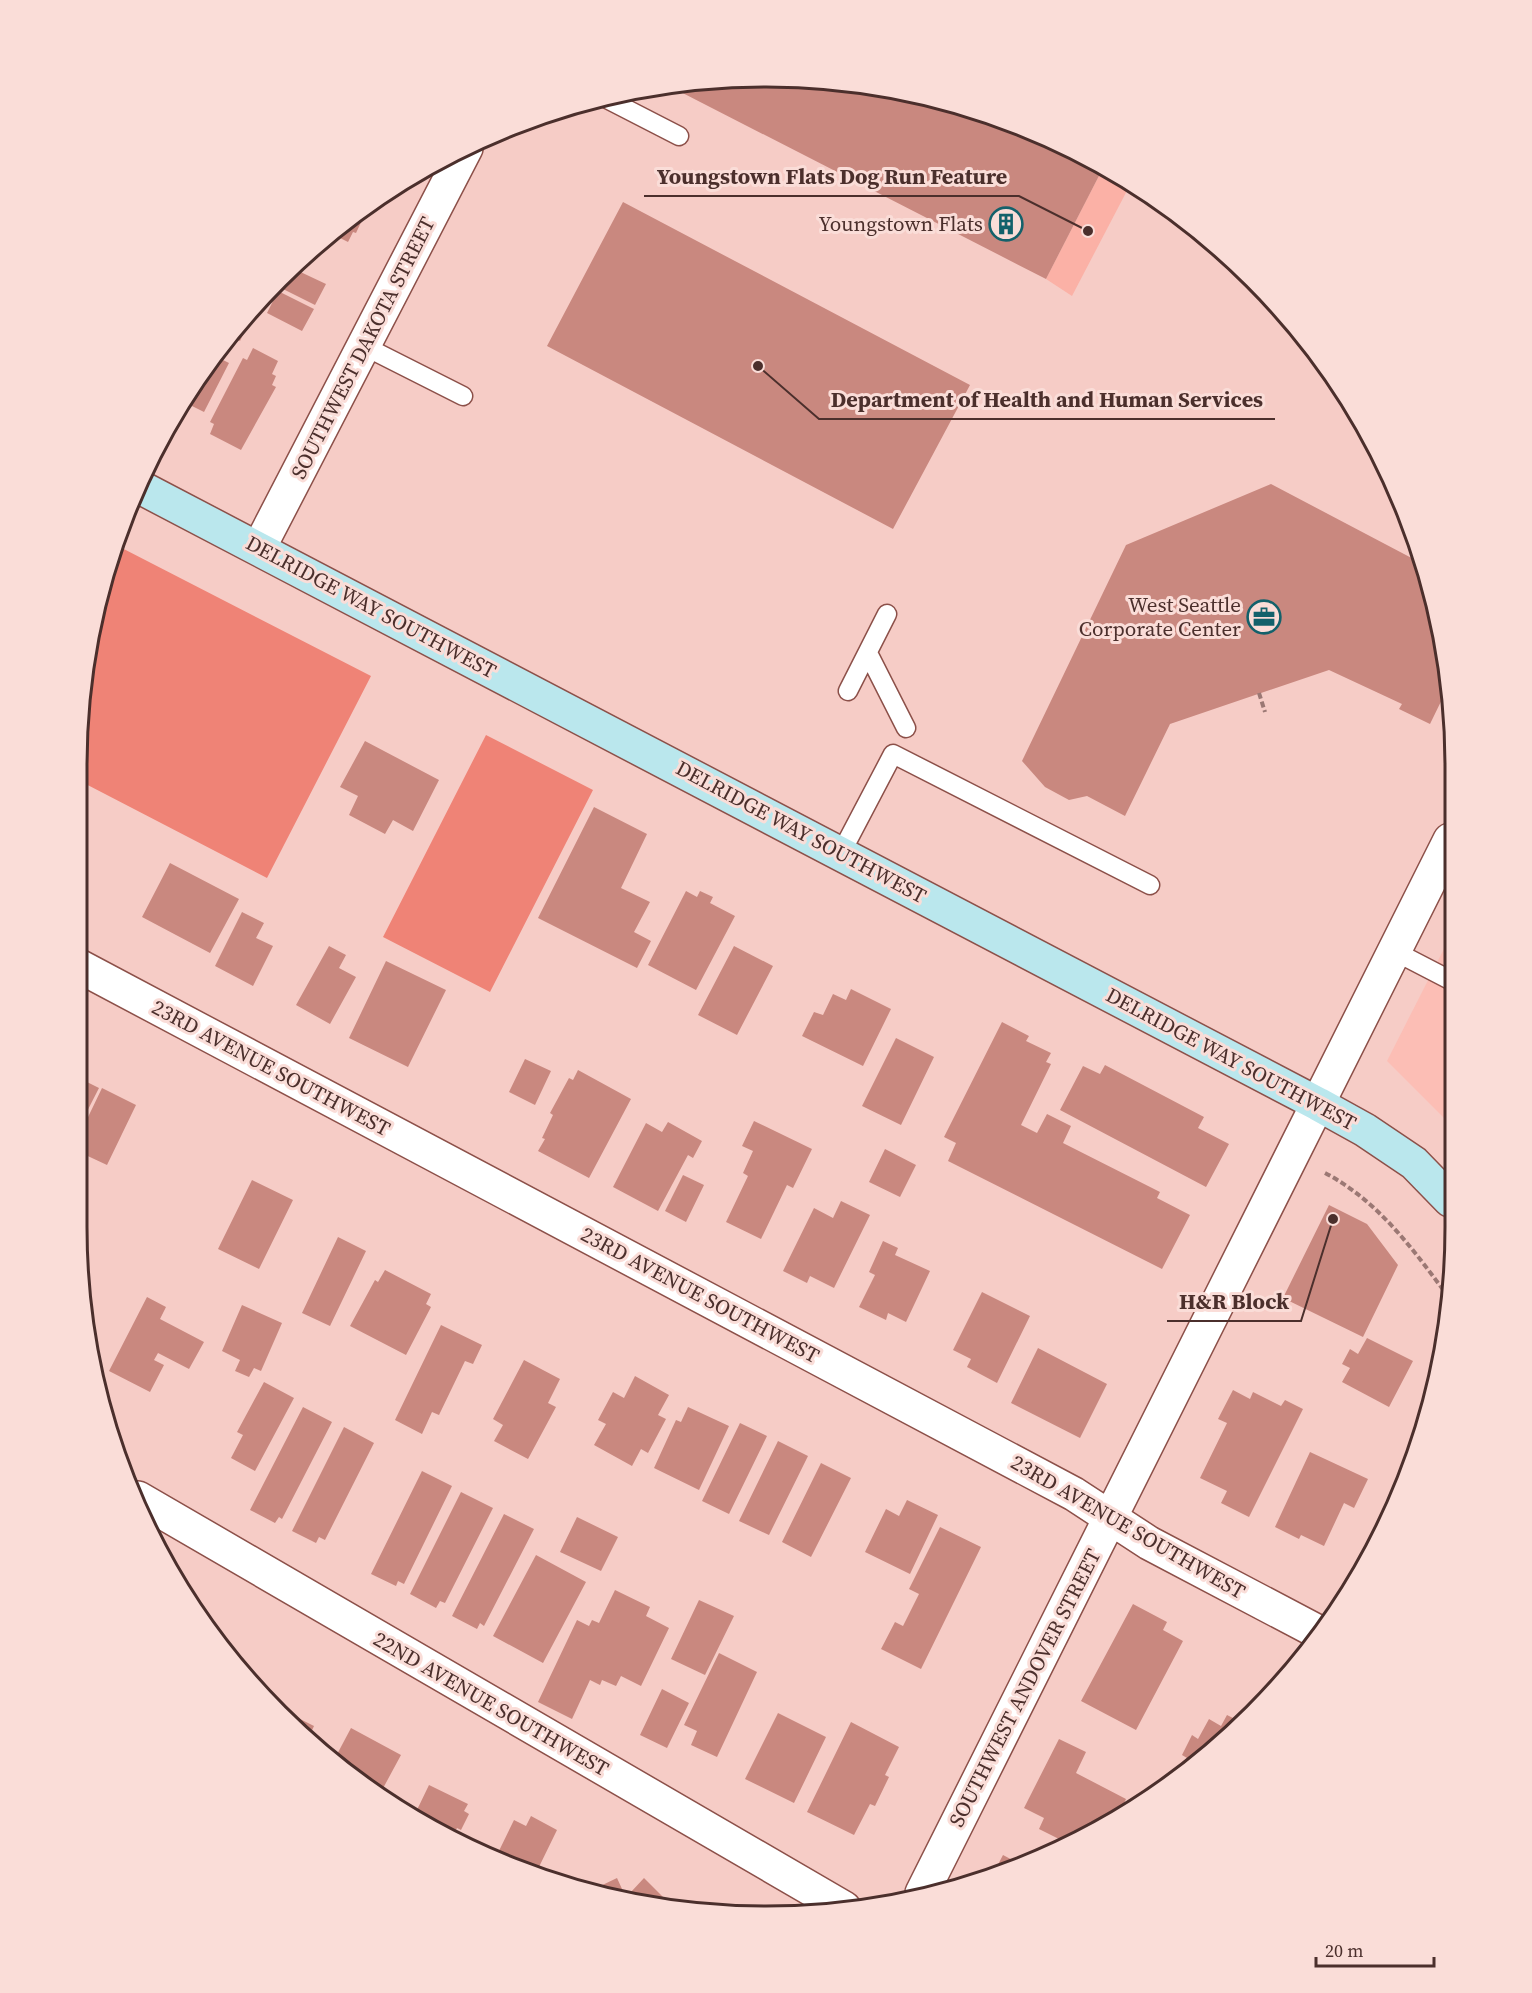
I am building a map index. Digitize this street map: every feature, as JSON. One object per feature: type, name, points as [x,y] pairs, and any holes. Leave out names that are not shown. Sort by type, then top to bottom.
[{"type":"main road","name":"DELRIDGE WAY SOUTHWEST","points":[[146,490],[841,852],[1318,1104],[1365,1130],[1414,1163],[1445,1195]]},
{"type":"street","name":"SOUTHWEST DAKOTA STREET","points":[[259,548],[460,160]]},
{"type":"street","name":"SOUTHWEST ANDOVER STREET","points":[[925,1887],[1445,850]]},
{"type":"street","name":"23RD AVENUE SOUTHWEST","points":[[87,970],[1074,1494],[1156,1546],[1313,1629]]},
{"type":"street","name":"22ND AVENUE SOUTHWEST","points":[[146,1503],[834,1902]]},
{"type":"lane","points":[[617,104],[679,136]]},
{"type":"lane","points":[[364,346],[463,396]]},
{"type":"lane","points":[[848,691],[888,614]]},
{"type":"lane","points":[[868,653],[906,728]]},
{"type":"lane","points":[[841,852],[892,754],[1150,885]]},
{"type":"lane","points":[[1394,951],[1445,977]]},
{"type":"path","points":[[1259,693],[1265,712]]},
{"type":"path","points":[[1335,1178],[1359,1194],[1379,1212],[1442,1289]]},
{"type":"shaded area","points":[[1100,175],[1127,191],[1072,296],[1046,279]]},
{"type":"shaded area","points":[[123,549],[371,676],[267,878],[87,785],[88,722],[93,677],[110,590]]},
{"type":"shaded area","points":[[486,735],[593,790],[490,992],[383,937]]},
{"type":"shaded area","points":[[1445,947],[1445,1119],[1387,1061]]},
{"type":"building","name":"Youngstown Flats","points":[[722,88],[810,88],[898,100],[984,123],[1066,157],[1100,175],[1046,279],[682,92]]},
{"type":"building","points":[[623,202],[970,385],[893,529],[547,346]]},
{"type":"building","points":[[362,221],[356,233],[353,232],[348,242],[340,238]]},
{"type":"building","points":[[301,272],[326,284],[315,305],[283,289]]},
{"type":"building","points":[[280,292],[314,309],[302,331],[267,313]]},
{"type":"building","points":[[253,348],[278,361],[272,374],[276,376],[272,385],[276,387],[241,450],[210,434],[214,424],[210,422],[243,358],[247,360]]},
{"type":"building","points":[[222,360],[229,363],[204,412],[191,405]]},
{"type":"building","name":"West Seattle Corporate Center","points":[[1271,484],[1412,558],[1432,634],[1442,700],[1430,724],[1399,709],[1402,704],[1329,670],[1170,724],[1125,816],[1087,796],[1069,800],[1045,787],[1022,761],[1126,545]]},
{"type":"building","points":[[365,741],[439,780],[413,831],[393,820],[385,834],[349,815],[358,796],[340,787]]},
{"type":"building","points":[[594,807],[647,834],[621,888],[650,902],[634,932],[651,941],[637,968],[538,918]]},
{"type":"building","points":[[170,863],[239,899],[210,953],[142,917]]},
{"type":"building","points":[[686,891],[697,897],[700,891],[713,897],[710,903],[735,916],[696,990],[648,965]]},
{"type":"building","points":[[242,912],[264,923],[256,938],[273,946],[253,986],[215,966]]},
{"type":"building","points":[[329,946],[346,955],[339,968],[356,977],[330,1024],[296,1005]]},
{"type":"building","points":[[734,946],[773,966],[737,1035],[698,1015]]},
{"type":"building","points":[[386,961],[446,990],[408,1067],[349,1038]]},
{"type":"building","points":[[851,989],[891,1009],[863,1066],[802,1036],[814,1012],[823,1015],[833,994],[846,1000]]},
{"type":"building","points":[[1002,1022],[1029,1036],[1026,1041],[1051,1053],[1046,1062],[1051,1064],[1021,1125],[1037,1133],[1047,1114],[1071,1126],[1063,1143],[1160,1192],[1157,1198],[1190,1215],[1162,1269],[948,1161],[956,1143],[944,1137]]},
{"type":"building","points":[[896,1038],[934,1057],[901,1125],[862,1106]]},
{"type":"building","points":[[525,1059],[551,1071],[535,1105],[509,1092]]},
{"type":"building","points":[[1105,1065],[1204,1117],[1198,1128],[1229,1144],[1206,1187],[1060,1110],[1083,1066],[1100,1074]]},
{"type":"building","points":[[578,1070],[631,1099],[589,1178],[538,1151],[545,1139],[542,1138],[553,1115],[550,1113],[569,1078],[573,1080]]},
{"type":"building","points":[[87,1082],[99,1088],[87,1111]]},
{"type":"building","points":[[102,1088],[136,1105],[107,1165],[87,1156],[87,1119]]},
{"type":"building","points":[[754,1121],[812,1149],[793,1188],[787,1185],[761,1239],[726,1222],[748,1176],[743,1173],[753,1151],[742,1146]]},
{"type":"building","points":[[668,1122],[702,1141],[693,1158],[688,1155],[658,1211],[613,1187],[646,1123],[662,1132]]},
{"type":"building","points":[[885,1149],[916,1165],[900,1197],[869,1182]]},
{"type":"building","points":[[683,1175],[704,1185],[686,1222],[665,1211]]},
{"type":"building","points":[[252,1180],[293,1200],[259,1269],[218,1249]]},
{"type":"building","points":[[841,1201],[870,1215],[834,1288],[810,1276],[807,1283],[783,1271],[814,1208],[833,1218]]},
{"type":"building","points":[[1329,1205],[1367,1224],[1398,1265],[1363,1337],[1283,1298]]},
{"type":"building","points":[[338,1237],[366,1251],[330,1326],[302,1313]]},
{"type":"building","points":[[883,1241],[898,1248],[895,1255],[930,1271],[906,1322],[888,1313],[886,1320],[859,1307],[875,1275],[869,1272]]},
{"type":"building","points":[[385,1270],[431,1294],[426,1304],[431,1307],[406,1355],[350,1326],[375,1280],[378,1282]]},
{"type":"building","points":[[982,1292],[1030,1316],[997,1383],[967,1367],[971,1359],[953,1350]]},
{"type":"building","points":[[147,1297],[166,1307],[160,1319],[204,1342],[189,1369],[158,1353],[154,1360],[164,1365],[150,1392],[109,1371]]},
{"type":"building","points":[[242,1305],[282,1323],[261,1371],[254,1368],[249,1377],[235,1371],[240,1360],[222,1351]]},
{"type":"building","points":[[441,1325],[482,1345],[473,1364],[465,1361],[439,1415],[432,1412],[422,1434],[395,1420]]},
{"type":"building","points":[[1367,1338],[1413,1361],[1389,1407],[1342,1382],[1350,1368],[1342,1364],[1350,1349],[1358,1354]]},
{"type":"building","points":[[1038,1348],[1107,1384],[1080,1438],[1011,1403]]},
{"type":"building","points":[[524,1360],[560,1379],[548,1403],[556,1407],[528,1459],[494,1441],[503,1425],[493,1419]]},
{"type":"building","points":[[635,1376],[669,1395],[658,1415],[666,1419],[648,1453],[641,1449],[632,1466],[594,1445],[606,1424],[598,1420],[613,1392],[624,1398]]},
{"type":"building","points":[[264,1382],[294,1398],[255,1471],[231,1458],[243,1435],[237,1432]]},
{"type":"building","points":[[1233,1390],[1250,1399],[1253,1392],[1281,1406],[1285,1400],[1303,1409],[1249,1517],[1221,1503],[1227,1491],[1200,1478],[1227,1423],[1218,1419]]},
{"type":"building","points":[[303,1407],[332,1422],[282,1519],[279,1517],[275,1523],[250,1510]]},
{"type":"building","points":[[688,1407],[729,1426],[699,1490],[654,1468],[676,1420],[681,1422]]},
{"type":"building","points":[[740,1423],[767,1436],[729,1514],[702,1501]]},
{"type":"building","points":[[344,1427],[374,1443],[325,1540],[319,1537],[316,1543],[292,1531]]},
{"type":"building","points":[[778,1441],[808,1456],[769,1535],[739,1521]]},
{"type":"building","points":[[1310,1452],[1368,1479],[1354,1508],[1344,1503],[1324,1546],[1301,1535],[1299,1539],[1275,1527]]},
{"type":"building","points":[[821,1463],[851,1478],[811,1557],[782,1542]]},
{"type":"building","points":[[422,1471],[452,1486],[404,1584],[398,1581],[396,1586],[371,1574]]},
{"type":"building","points":[[461,1492],[493,1508],[445,1603],[440,1601],[436,1608],[410,1594]]},
{"type":"building","points":[[907,1500],[938,1515],[910,1574],[865,1552],[886,1509],[899,1516]]},
{"type":"building","points":[[504,1514],[534,1529],[484,1626],[480,1623],[477,1629],[452,1616]]},
{"type":"building","points":[[577,1517],[618,1537],[601,1571],[560,1552]]},
{"type":"building","points":[[940,1527],[981,1547],[921,1669],[881,1649],[895,1622],[903,1626],[919,1594],[909,1589]]},
{"type":"building","points":[[536,1555],[586,1582],[543,1663],[493,1636]]},
{"type":"building","points":[[615,1590],[650,1607],[646,1616],[669,1628],[641,1686],[621,1676],[616,1686],[602,1680],[600,1685],[590,1680],[572,1719],[538,1702],[577,1620],[589,1626],[592,1620],[599,1623]]},
{"type":"building","points":[[699,1600],[734,1616],[705,1675],[671,1659]]},
{"type":"building","points":[[1133,1604],[1167,1622],[1163,1630],[1183,1641],[1136,1730],[1081,1701]]},
{"type":"building","points":[[719,1653],[757,1672],[717,1757],[691,1745],[697,1731],[684,1725]]},
{"type":"building","points":[[662,1689],[689,1703],[667,1748],[640,1735]]},
{"type":"building","points":[[778,1713],[826,1737],[794,1803],[745,1779]]},
{"type":"building","points":[[1227,1715],[1234,1718],[1186,1760],[1187,1758],[1182,1755],[1192,1735],[1198,1739],[1209,1719],[1221,1726]]},
{"type":"building","points":[[297,1718],[314,1726],[312,1731]]},
{"type":"building","points":[[851,1722],[899,1747],[885,1775],[889,1777],[875,1806],[870,1804],[854,1835],[807,1812]]},
{"type":"building","points":[[351,1728],[401,1755],[383,1788],[338,1753]]},
{"type":"building","points":[[1059,1739],[1086,1752],[1076,1773],[1126,1799],[1124,1804],[1106,1815],[1059,1839],[1039,1829],[1044,1818],[1024,1808]]},
{"type":"building","points":[[429,1785],[468,1804],[464,1811],[469,1814],[461,1830],[457,1828],[456,1831],[417,1810]]},
{"type":"building","points":[[531,1816],[557,1830],[539,1867],[499,1851],[514,1820],[526,1826]]},
{"type":"building","points":[[1003,1855],[1012,1860],[998,1865]]},
{"type":"building","points":[[617,1878],[623,1890],[601,1886]]},
{"type":"building","points":[[644,1878],[664,1898],[634,1893],[631,1892]]},
{"type":"place","name":"Youngstown Flats","points":[[1006,224]]},
{"type":"place","name":"Youngstown Flats Dog Run Feature","points":[[1088,231]]},
{"type":"place","name":"Department of Health and Human Services","points":[[758,366]]},
{"type":"place","name":"West Seattle Corporate Center","points":[[1264,617]]},
{"type":"place","name":"H&R Block","points":[[1333,1219]]}]
